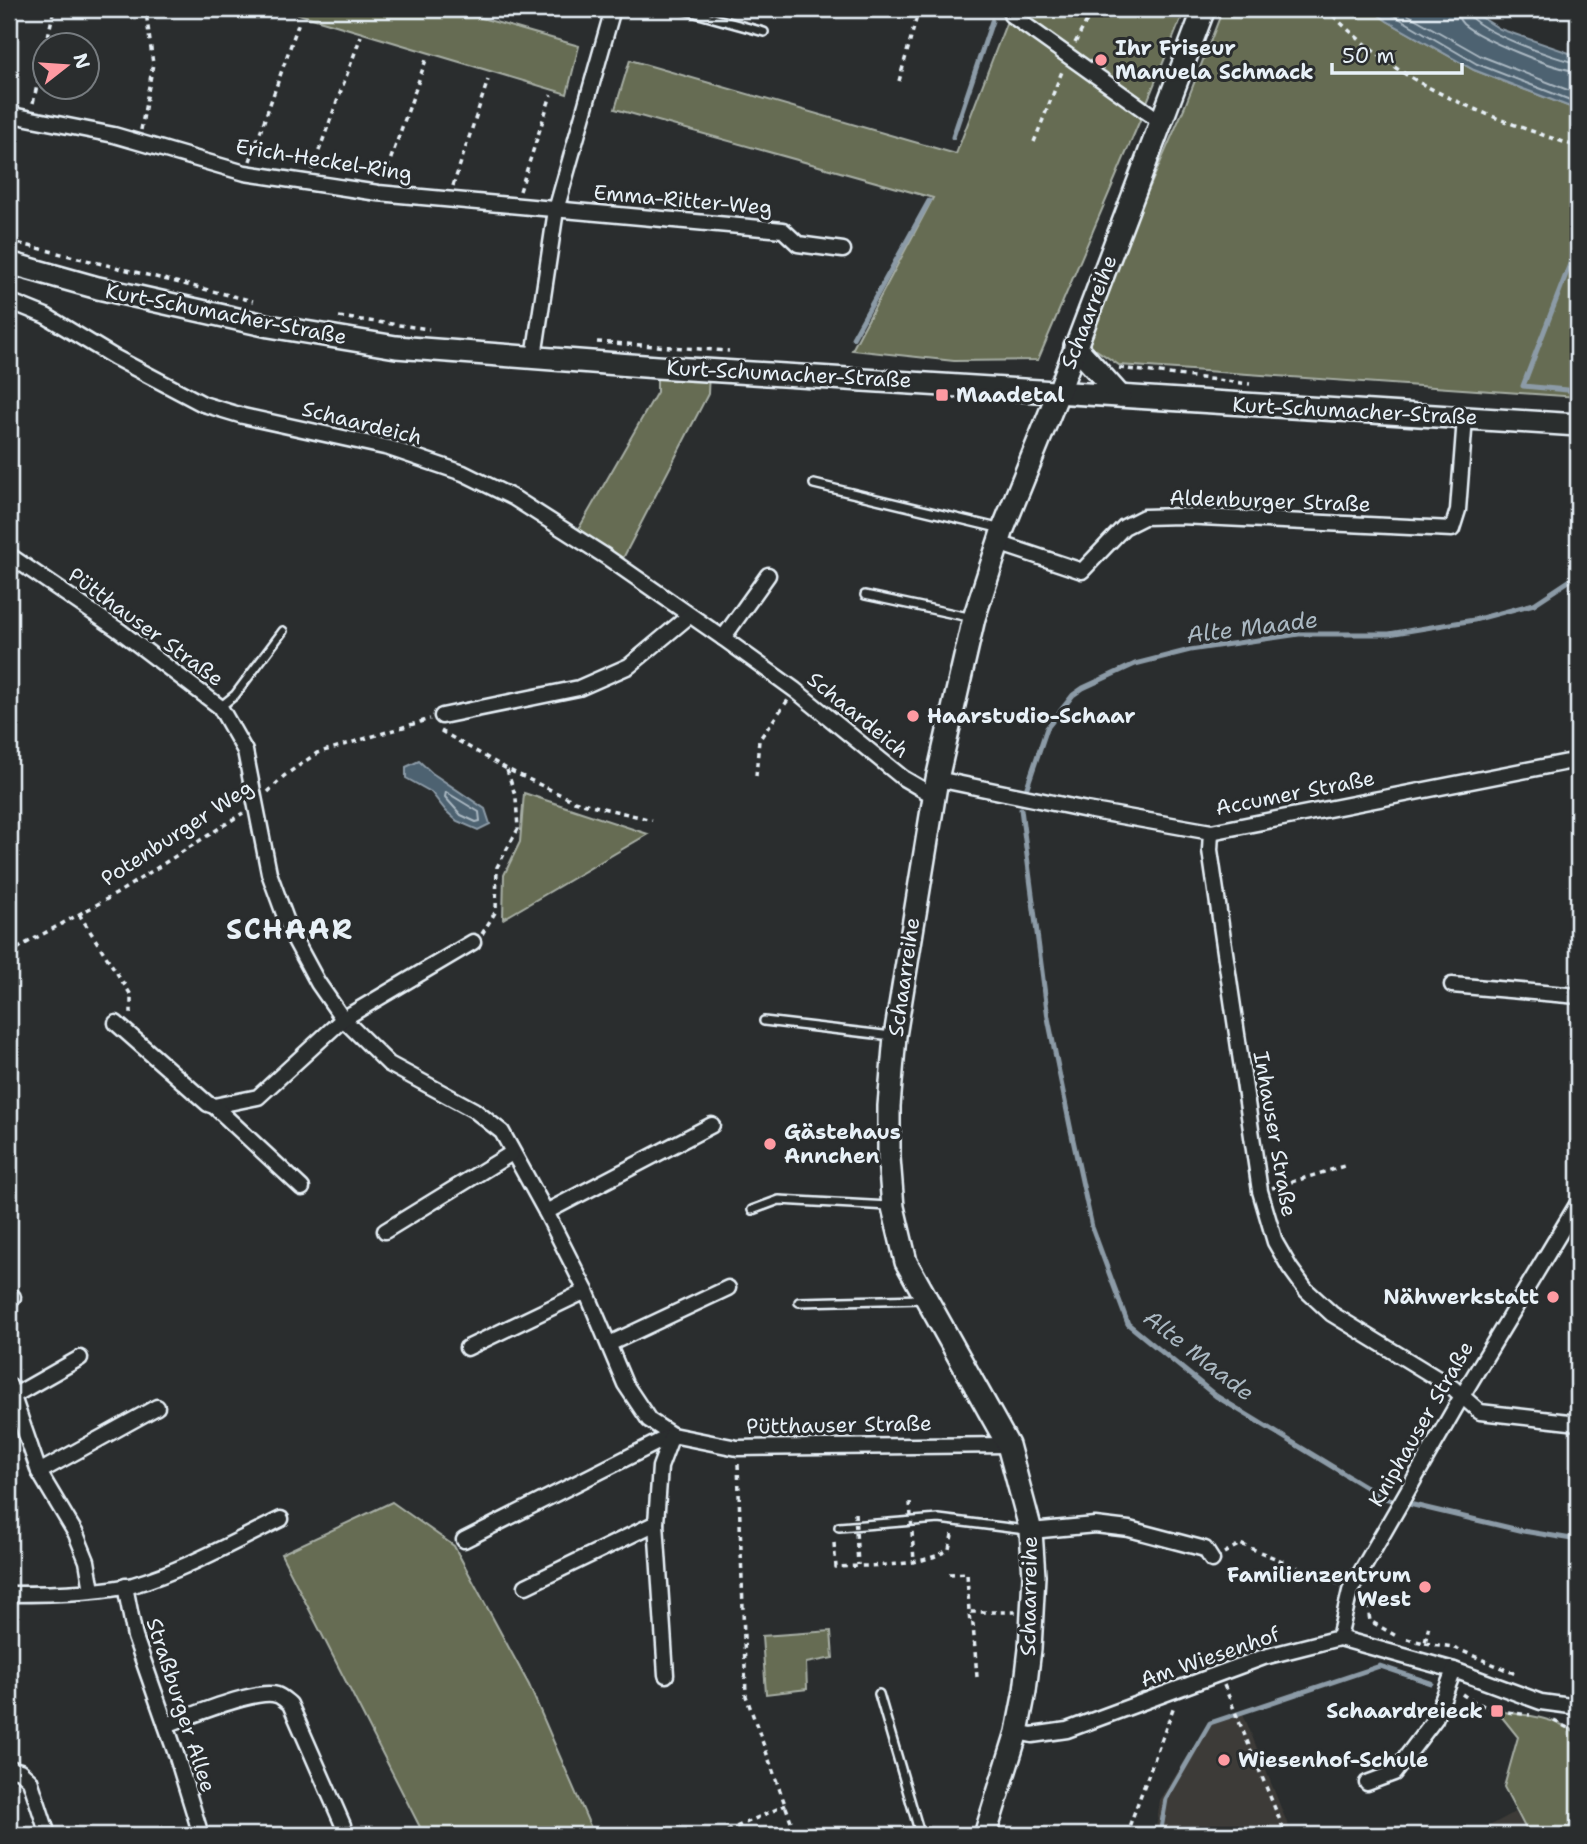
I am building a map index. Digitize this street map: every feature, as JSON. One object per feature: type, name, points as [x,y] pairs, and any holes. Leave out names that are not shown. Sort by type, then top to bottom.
[{"type":"main road","name":"Schaarreihe","points":[[985,1835],[1017,1732],[1026,1691],[1034,1576],[1031,1531],[1008,1445],[906,1262],[893,1207],[889,1158],[895,1036],[936,787],[974,618],[1000,536],[1059,391],[1204,9]]},
{"type":"main road","name":"Kurt-Schumacher-Straße","points":[[9,263],[98,288],[269,326],[396,347],[657,367],[1578,425]]},
{"type":"main road","points":[[1076,346],[1120,396]]},
{"type":"street","points":[[534,357],[556,210],[613,9]]},
{"type":"street","points":[[1011,15],[1161,122]]},
{"type":"street","name":"Erich-Heckel-Ring","points":[[9,110],[17,116],[139,142],[246,173],[378,193],[556,210]]},
{"type":"street","name":"Emma-Ritter-Weg","points":[[556,210],[783,230],[798,244],[843,250]]},
{"type":"street","name":"Schaardeich","points":[[9,301],[46,316],[114,357],[203,404],[243,416],[389,448],[463,473],[514,498],[604,556],[795,690],[903,778],[936,787]]},
{"type":"street","name":"Aldenburger Straße","points":[[1000,536],[1083,571],[1124,527],[1144,517],[1180,516],[1452,529],[1458,510],[1465,418]]},
{"type":"street","name":"Pütthauser Straße","points":[[9,555],[120,631],[220,706],[245,751],[269,873],[291,933],[318,983],[343,1019],[389,1065],[474,1110],[502,1132],[547,1212],[586,1291],[625,1384],[649,1420],[672,1434],[737,1448],[1008,1445]]},
{"type":"street","points":[[723,639],[768,575]]},
{"type":"street","points":[[438,721],[579,688],[629,666],[689,616]]},
{"type":"street","name":"Accumer Straße","points":[[936,787],[1211,832],[1578,760]]},
{"type":"street","name":"Inhauser Straße","points":[[1211,832],[1210,850],[1260,1191],[1275,1242],[1306,1290],[1332,1314],[1454,1388],[1480,1412],[1578,1423]]},
{"type":"street","points":[[214,1106],[258,1097],[343,1019],[472,942]]},
{"type":"street","points":[[1452,985],[1578,996]]},
{"type":"street","points":[[116,1023],[208,1104],[214,1106],[302,1188]]},
{"type":"street","points":[[547,1212],[712,1125]]},
{"type":"street","points":[[385,1231],[512,1153]]},
{"type":"street","name":"Kniphauser Straße","points":[[1339,1638],[1350,1591],[1462,1395],[1578,1203]]},
{"type":"street","points":[[609,1344],[729,1288]]},
{"type":"street","points":[[467,1348],[586,1291]]},
{"type":"street","points":[[80,1358],[11,1391],[15,1427],[38,1472],[76,1534],[87,1561],[92,1590]]},
{"type":"street","points":[[38,1472],[157,1407]]},
{"type":"street","points":[[666,1675],[656,1524],[660,1467],[672,1434]]},
{"type":"street","points":[[464,1540],[672,1434]]},
{"type":"street","points":[[9,1594],[125,1586],[170,1572],[281,1519]]},
{"type":"street","points":[[526,1586],[656,1524]]},
{"type":"street","points":[[1031,1531],[1095,1525],[1129,1529],[1205,1549],[1213,1560]]},
{"type":"street","name":"Straßburger Allee","points":[[125,1586],[135,1637],[201,1835]]},
{"type":"street","name":"Am Wiesenhof","points":[[1017,1732],[1031,1735],[1068,1730],[1264,1657],[1339,1638],[1454,1670],[1541,1702],[1578,1707]]},
{"type":"street","points":[[1367,1783],[1394,1773],[1435,1719],[1454,1670]]},
{"type":"street","points":[[166,1725],[246,1697],[264,1693],[278,1695],[290,1704],[345,1835]]},
{"type":"street","points":[[9,1768],[20,1771],[30,1780],[48,1835]]},
{"type":"lane","points":[[681,9],[764,32]]},
{"type":"lane","points":[[814,484],[1000,536]]},
{"type":"lane","points":[[865,595],[974,618]]},
{"type":"lane","points":[[220,706],[235,695],[283,631]]},
{"type":"lane","points":[[764,1021],[895,1036]]},
{"type":"lane","points":[[752,1210],[779,1200],[893,1207]]},
{"type":"lane","points":[[799,1302],[926,1299]]},
{"type":"lane","points":[[839,1527],[939,1519],[1031,1531]]},
{"type":"lane","points":[[879,1694],[918,1827],[916,1835]]},
{"type":"path","points":[[49,32],[54,9]]},
{"type":"path","points":[[139,142],[153,64],[146,12],[149,9]]},
{"type":"path","points":[[899,81],[919,9]]},
{"type":"path","points":[[1034,142],[1068,56],[1093,9]]},
{"type":"path","points":[[1326,9],[1354,37],[1398,69],[1470,106],[1578,147]]},
{"type":"path","points":[[246,173],[299,22]]},
{"type":"path","points":[[308,182],[361,36]]},
{"type":"path","points":[[378,193],[426,60]]},
{"type":"path","points":[[449,198],[488,80]]},
{"type":"path","points":[[515,206],[551,95]]},
{"type":"path","points":[[30,119],[34,102]]},
{"type":"path","points":[[9,241],[261,303]]},
{"type":"path","points":[[328,315],[437,330]]},
{"type":"path","points":[[589,341],[736,351]]},
{"type":"path","points":[[756,776],[759,740],[795,690]]},
{"type":"path","points":[[438,721],[506,769],[574,801],[652,820]]},
{"type":"path","name":"Potenburger Weg","points":[[9,955],[116,894],[255,805],[284,776],[317,753],[419,723],[438,721]]},
{"type":"path","points":[[419,723],[427,724]]},
{"type":"path","points":[[472,942],[485,931],[496,911],[497,867],[518,829],[516,798],[506,769]]},
{"type":"path","points":[[79,914],[131,995],[132,1037]]},
{"type":"path","points":[[1260,1191],[1345,1166]]},
{"type":"path","points":[[737,1448],[746,1696],[796,1835]]},
{"type":"path","points":[[910,1502],[914,1561]]},
{"type":"path","points":[[855,1513],[858,1565]]},
{"type":"path","points":[[834,1543],[836,1567],[914,1561],[939,1556],[949,1549],[956,1521]]},
{"type":"path","points":[[1213,1560],[1240,1544],[1337,1583],[1350,1591]]},
{"type":"path","points":[[949,1574],[967,1573],[976,1676]]},
{"type":"path","points":[[1366,1593],[1370,1620],[1400,1638]]},
{"type":"path","points":[[969,1612],[1032,1611]]},
{"type":"path","points":[[1425,1643],[1453,1647],[1529,1681]]},
{"type":"path","points":[[1448,1684],[1474,1703],[1497,1711],[1531,1716]]},
{"type":"path","points":[[1126,1835],[1180,1688]]},
{"type":"path","points":[[1229,1696],[1286,1835]]},
{"type":"path","points":[[1552,1720],[1578,1733]]},
{"type":"path","points":[[718,1835],[786,1805]]},
{"type":"shaded area","name":"Wiesenhof-Schule","points":[[1242,1711],[1292,1835],[1155,1835],[1160,1800],[1210,1721]]},
{"type":"shaded area","points":[[1515,1812],[1529,1835],[1473,1835]]},
{"type":"green space","points":[[282,9],[450,9],[579,46],[567,94]]},
{"type":"green space","points":[[1017,9],[1185,9],[1147,102]]},
{"type":"green space","points":[[1223,9],[1371,9],[1387,21],[1474,70],[1578,110],[1578,397],[1119,365],[1089,345],[1129,234],[1185,106]]},
{"type":"green space","points":[[1007,21],[1143,113],[1038,360],[954,361],[852,350],[933,198],[615,109],[630,60],[956,154]]},
{"type":"green space","points":[[657,367],[709,370],[708,394],[619,566],[574,537],[657,392]]},
{"type":"green space","points":[[524,793],[648,834],[503,919],[504,875],[520,842]]},
{"type":"green space","points":[[392,1502],[454,1546],[529,1685],[594,1835],[424,1835],[281,1554]]},
{"type":"green space","points":[[831,1631],[833,1658],[806,1663],[807,1689],[766,1694],[762,1636]]},
{"type":"green space","points":[[1497,1711],[1549,1720],[1578,1733],[1578,1835],[1529,1835],[1504,1787],[1518,1737]]},
{"type":"water","points":[[1371,9],[1468,9],[1500,29],[1578,56],[1578,110],[1474,70],[1387,21]]},
{"type":"water","points":[[419,761],[485,809],[490,824],[478,830],[457,821],[431,792],[406,778],[406,767]]},
{"type":"waterway","points":[[953,137],[992,21]]},
{"type":"waterway","points":[[853,338],[929,201]]},
{"type":"waterway","name":"Alte Maade","points":[[1578,243],[1523,386],[1578,391]]},
{"type":"waterway","name":"Alte Maade","points":[[1027,787],[1047,728],[1073,695],[1135,664],[1190,650],[1299,634],[1389,634],[1474,620],[1534,604],[1578,575]]},
{"type":"waterway","name":"Alte Maade","points":[[1021,809],[1048,1018],[1070,1126],[1092,1227],[1128,1324],[1216,1396],[1384,1498],[1523,1531],[1578,1540]]},
{"type":"waterway","points":[[1160,1835],[1166,1799],[1210,1723],[1380,1666],[1431,1683]]},
{"type":"place","name":"Ihr Friseur Manuela Schmack","points":[[1101,60]]},
{"type":"place","name":"Maadetal","points":[[942,395]]},
{"type":"place","name":"Haarstudio-Schaar","points":[[913,716]]},
{"type":"place","name":"Gästehaus Annchen","points":[[770,1144]]},
{"type":"place","name":"Nähwerkstatt","points":[[1553,1297]]},
{"type":"place","name":"Familienzentrum West","points":[[1425,1587]]},
{"type":"place","name":"Schaardreieck","points":[[1497,1711]]},
{"type":"place","name":"Wiesenhof-Schule","points":[[1224,1760]]},
{"type":"district","name":"SCHAAR","points":[[290,929]]}]
